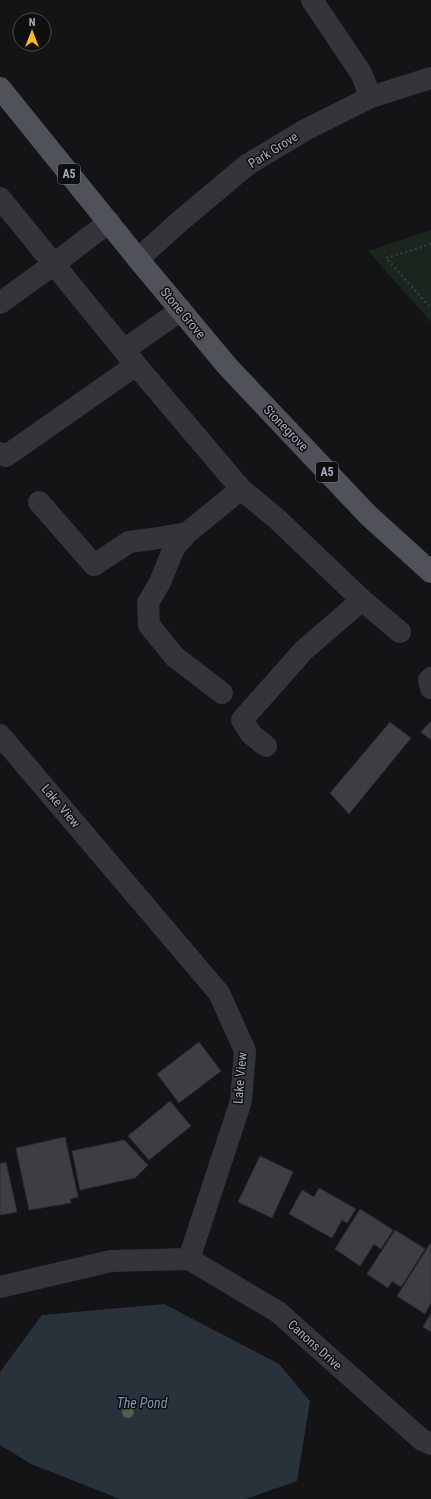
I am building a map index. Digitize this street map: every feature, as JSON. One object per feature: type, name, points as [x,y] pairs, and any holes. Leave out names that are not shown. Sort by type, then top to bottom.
[{"type":"main road","name":"A5","points":[[0,88],[138,259]]},
{"type":"main road","name":"Stone Grove","points":[[138,259],[228,367]]},
{"type":"main road","name":"Stonegrove","points":[[228,367],[368,515],[431,572]]},
{"type":"street","points":[[312,0],[361,73],[371,97]]},
{"type":"street","name":"Park Grove","points":[[138,259],[178,222],[247,165],[305,130],[371,97],[431,78]]},
{"type":"street","points":[[0,198],[130,358],[241,489],[277,519],[362,600],[400,632]]},
{"type":"street","points":[[0,303],[109,222]]},
{"type":"street","points":[[0,453],[6,456],[130,358],[180,310]]},
{"type":"street","points":[[222,693],[174,657],[149,625],[148,603],[160,582],[174,548],[187,533],[241,489]]},
{"type":"street","points":[[39,502],[94,565],[129,542],[187,533]]},
{"type":"street","points":[[266,746],[251,734],[242,720],[304,650],[362,600]]},
{"type":"street","points":[[431,678],[429,680],[431,688]]},
{"type":"street","name":"Lake View","points":[[0,735],[219,993],[245,1051],[241,1101],[189,1260]]},
{"type":"street","points":[[0,1287],[111,1261],[189,1260]]},
{"type":"street","name":"Canons Drive","points":[[189,1260],[278,1312],[422,1440],[431,1444]]},
{"type":"path","points":[[431,244],[386,258],[431,308]]},
{"type":"shaded area","points":[[431,230],[431,322],[368,251]]},
{"type":"water","name":"The Pond","points":[[164,1304],[279,1364],[310,1401],[297,1481],[246,1499],[120,1499],[31,1464],[0,1445],[0,1372],[42,1315]]},
{"type":"building","points":[[431,721],[431,740],[421,732]]},
{"type":"building","points":[[390,722],[411,738],[349,814],[330,793]]},
{"type":"building","points":[[199,1042],[221,1071],[179,1103],[157,1074]]},
{"type":"building","points":[[170,1101],[191,1126],[149,1160],[128,1136]]},
{"type":"building","points":[[65,1137],[78,1197],[70,1199],[71,1203],[29,1210],[16,1148]]},
{"type":"building","points":[[124,1140],[148,1165],[135,1178],[80,1190],[72,1151]]},
{"type":"building","points":[[260,1156],[293,1172],[272,1218],[238,1202]]},
{"type":"building","points":[[6,1162],[17,1212],[0,1215],[0,1164]]},
{"type":"building","points":[[319,1188],[356,1209],[347,1223],[342,1220],[332,1238],[289,1214],[302,1190],[314,1197]]},
{"type":"building","points":[[360,1209],[393,1230],[381,1249],[374,1244],[360,1266],[335,1249]]},
{"type":"building","points":[[395,1230],[425,1249],[401,1287],[392,1281],[388,1288],[367,1274]]},
{"type":"building","points":[[430,1244],[431,1303],[425,1314],[397,1296]]},
{"type":"building","points":[[431,1313],[431,1332],[423,1327]]}]
